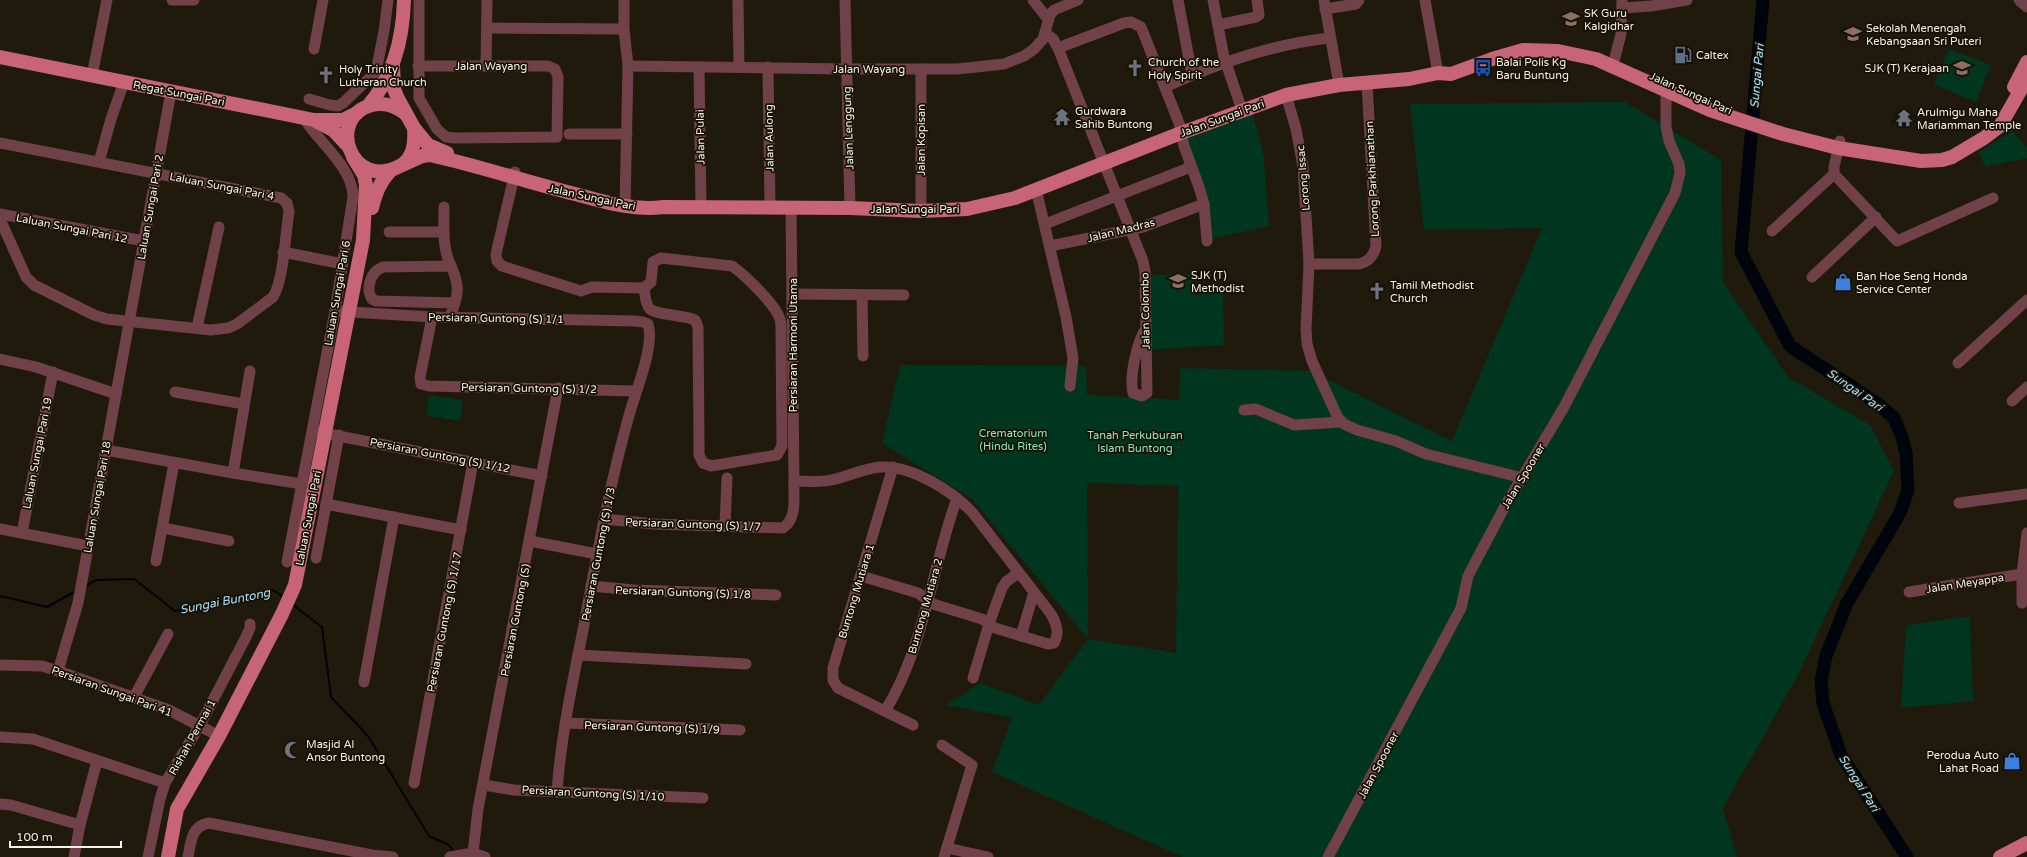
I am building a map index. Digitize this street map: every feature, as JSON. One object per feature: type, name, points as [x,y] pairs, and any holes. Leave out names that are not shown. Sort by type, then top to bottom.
[{"type":"main road","points":[[404,0],[393,66],[394,89],[414,128],[428,145],[436,150],[514,175]]},
{"type":"main road","name":"Jalan Sungai Pari","points":[[514,175],[625,203],[651,208],[850,208],[921,211],[967,209],[986,206],[1015,198],[1181,133],[1286,95],[1339,86],[1367,84],[1438,73],[1442,70],[1463,65],[1516,46],[1529,44],[1558,46],[1614,62],[1711,107]]},
{"type":"main road","name":"Regat Sungai Pari","points":[[0,57],[308,119],[343,120],[362,110],[382,90],[393,66]]},
{"type":"main road","name":"Jalan Sungai Pari","points":[[1614,62],[1666,90],[1783,131],[1839,144],[1922,152],[1932,152],[1949,148],[1966,140],[1992,121],[2022,82],[2027,62]]},
{"type":"main road","points":[[406,114],[398,108],[388,104],[378,104],[362,110],[348,128],[351,152],[361,165],[370,170],[380,172],[397,167],[422,156],[430,156],[514,175]]},
{"type":"main road","name":"Laluan Sungai Pari","points":[[168,857],[178,809],[219,736],[282,614],[295,585],[325,433],[342,312],[363,240],[366,185],[364,176],[351,152],[333,130],[308,119]]},
{"type":"main road","points":[[363,240],[376,191],[381,181],[411,154],[415,142],[414,128]]},
{"type":"main road","points":[[2000,857],[2025,843]]},
{"type":"street","points":[[92,76],[107,0]]},
{"type":"street","points":[[172,0],[194,0]]},
{"type":"street","points":[[314,49],[323,0]]},
{"type":"street","points":[[309,99],[338,106],[372,78],[378,66],[388,0]]},
{"type":"street","points":[[418,66],[419,0]]},
{"type":"street","points":[[486,66],[487,0]]},
{"type":"street","points":[[624,0],[624,29],[628,66],[625,203]]},
{"type":"street","points":[[738,0],[739,67]]},
{"type":"street","name":"Jalan Lenggung","points":[[845,0],[850,208]]},
{"type":"street","points":[[1033,0],[1048,19],[1054,10],[1078,0]]},
{"type":"street","points":[[1178,0],[1192,75]]},
{"type":"street","points":[[1213,0],[1226,62],[1242,110]]},
{"type":"street","points":[[1218,25],[1256,17],[1260,11],[1257,0]]},
{"type":"street","points":[[1339,86],[1324,5],[1356,4],[1359,0]]},
{"type":"street","points":[[1425,0],[1438,73]]},
{"type":"street","points":[[1614,62],[1621,34],[1622,4],[1651,6],[1687,0]]},
{"type":"street","points":[[2019,0],[2027,7]]},
{"type":"street","name":"Jalan Wayang","points":[[628,66],[768,67],[846,70],[957,69],[1004,64],[1024,56],[1040,44],[1048,19]]},
{"type":"street","points":[[1058,48],[1124,23],[1137,23],[1144,32],[1181,133],[1204,204],[1207,240]]},
{"type":"street","points":[[487,28],[624,29]]},
{"type":"street","name":"Jalan Colombo","points":[[1045,32],[1053,39],[1058,48],[1143,262],[1145,272],[1146,395]]},
{"type":"street","points":[[1165,88],[1192,75],[1226,62],[1286,45],[1330,38]]},
{"type":"street","name":"Jalan Wayang","points":[[418,66],[486,66],[548,66],[555,70],[558,77],[557,137],[455,138],[446,137],[437,129],[421,104],[418,92],[418,66]]},
{"type":"street","name":"Jalan Pulai","points":[[699,66],[701,208]]},
{"type":"street","name":"Jalan Aulong","points":[[768,67],[770,209]]},
{"type":"street","name":"Jalan Kopisan","points":[[921,69],[921,211]]},
{"type":"street","points":[[99,162],[111,118],[124,82]]},
{"type":"street","name":"Lorong Parkhianathan","points":[[1310,264],[1359,264],[1365,262],[1375,252],[1376,246],[1367,84]]},
{"type":"street","name":"Jalan Spooner","points":[[1328,857],[1461,608],[1468,576],[1505,506],[1564,407],[1679,182],[1679,164],[1669,141],[1666,126],[1666,90]]},
{"type":"street","name":"Laluan Sungai Pari 2","points":[[129,323],[171,92]]},
{"type":"street","name":"Lorong Issac","points":[[1286,95],[1301,148],[1310,264],[1306,329],[1307,344],[1312,361],[1326,394],[1341,422]]},
{"type":"street","name":"Laluan Sungai Pari 6","points":[[308,119],[348,176],[353,188],[343,264],[342,312]]},
{"type":"street","points":[[569,134],[627,134]]},
{"type":"street","name":"Laluan Sungai Pari 4","points":[[0,144],[281,198],[287,203],[289,212],[276,291],[269,301],[237,324],[228,328],[211,330],[129,323],[107,319],[94,315],[34,284],[26,278],[0,219]]},
{"type":"street","points":[[1772,231],[1834,174],[1839,144]]},
{"type":"street","points":[[1045,224],[1191,167]]},
{"type":"street","points":[[1834,174],[1897,241],[1993,198]]},
{"type":"street","points":[[514,175],[496,254],[497,261],[502,266],[581,291],[592,287],[644,288],[652,282],[651,266],[656,259],[723,264],[732,266],[741,272],[775,309],[780,319],[782,446],[777,455],[711,466],[703,463],[700,455],[699,442],[698,327],[695,320],[689,317],[650,309],[644,288]]},
{"type":"street","points":[[1036,189],[1066,317],[1073,358],[1070,386]]},
{"type":"street","name":"Jalan Madras","points":[[1050,246],[1130,230],[1204,204]]},
{"type":"street","points":[[444,207],[444,232],[447,258],[458,283],[458,292],[450,317]]},
{"type":"street","name":"Persiaran Harmoni Utama","points":[[783,528],[789,524],[793,516],[794,481],[791,208]]},
{"type":"street","name":"Laluan Sungai Pari 12","points":[[0,214],[144,241]]},
{"type":"street","points":[[1812,277],[1876,218]]},
{"type":"street","points":[[197,328],[219,227]]},
{"type":"street","points":[[389,232],[444,232]]},
{"type":"street","points":[[283,252],[343,264]]},
{"type":"street","points":[[451,266],[383,266],[375,269],[371,275],[369,296],[376,301],[455,303]]},
{"type":"street","points":[[793,294],[904,295]]},
{"type":"street","points":[[862,295],[863,356]]},
{"type":"street","points":[[1958,363],[2027,300]]},
{"type":"street","name":"Persiaran Guntong (S) 1/1","points":[[342,312],[432,317],[643,322]]},
{"type":"street","name":"Persiaran Guntong (S) 1/2","points":[[432,317],[420,377],[421,384],[429,386],[636,391]]},
{"type":"street","name":"Persiaran Guntong (S) 1/3","points":[[557,792],[559,761],[565,723],[604,519],[636,391],[644,369],[650,338],[648,324],[643,322]]},
{"type":"street","name":"Laluan Sungai Pari 18","points":[[58,671],[78,603],[129,323]]},
{"type":"street","points":[[0,359],[53,372],[116,394]]},
{"type":"street","points":[[233,473],[250,371]]},
{"type":"street","name":"Laluan Sungai Pari 19","points":[[22,533],[53,372]]},
{"type":"street","points":[[2012,402],[2027,387]]},
{"type":"street","name":"Persiaran Guntong (S)","points":[[473,853],[484,785],[558,388]]},
{"type":"street","points":[[174,392],[244,404]]},
{"type":"street","points":[[1244,410],[1256,409],[1294,425],[1341,422],[1357,430],[1396,441],[1426,454],[1523,478]]},
{"type":"street","points":[[287,562],[302,484],[325,433]]},
{"type":"street","points":[[316,558],[326,504],[325,433]]},
{"type":"street","name":"Persiaran Guntong (S) 1/12","points":[[325,433],[542,476]]},
{"type":"street","points":[[106,450],[302,484]]},
{"type":"street","name":"Persiaran Guntong (S) 1/17","points":[[414,783],[473,462]]},
{"type":"street","points":[[156,561],[174,463]]},
{"type":"street","points":[[794,481],[830,480],[868,469],[893,467],[912,473],[957,498],[972,512],[1055,621],[1057,627],[1056,639],[1054,643],[1048,644],[995,628],[982,619],[933,604],[918,593],[861,576]]},
{"type":"street","name":"Buntong Mutiara 1","points":[[893,467],[832,675],[832,680],[838,688],[913,725]]},
{"type":"street","points":[[725,526],[727,478]]},
{"type":"street","points":[[1959,503],[2027,494]]},
{"type":"street","name":"Buntong Mutiara 2","points":[[885,711],[898,690],[907,671],[941,548],[957,498]]},
{"type":"street","points":[[326,504],[461,530]]},
{"type":"street","points":[[364,682],[394,517]]},
{"type":"street","name":"Persiaran Guntong (S) 1/7","points":[[604,519],[654,524],[783,528]]},
{"type":"street","points":[[163,528],[229,541]]},
{"type":"street","points":[[0,529],[88,546]]},
{"type":"street","points":[[2022,603],[2022,574],[2027,533]]},
{"type":"street","points":[[530,541],[597,554]]},
{"type":"street","points":[[973,678],[989,624],[1002,588],[1006,582],[1018,572]]},
{"type":"street","name":"Jalan Meyappa","points":[[1909,592],[2022,574]]},
{"type":"street","name":"Persiaran Guntong (S) 1/8","points":[[591,586],[633,590],[776,595]]},
{"type":"street","points":[[1021,636],[1034,592]]},
{"type":"street","name":"Rishah Permai 1","points":[[148,857],[160,799],[166,783],[200,725],[246,638],[250,624]]},
{"type":"street","points":[[134,697],[168,634]]},
{"type":"street","points":[[578,655],[746,664]]},
{"type":"street","name":"Persiaran Sungai Pari 41","points":[[0,665],[35,666],[58,671],[169,710],[219,736]]},
{"type":"street","name":"Persiaran Guntong (S) 1/9","points":[[565,723],[740,730]]},
{"type":"street","points":[[0,737],[33,738],[97,761],[133,771],[166,783]]},
{"type":"street","points":[[942,745],[972,765],[945,852],[988,857]]},
{"type":"street","points":[[74,857],[80,825],[97,761]]},
{"type":"street","name":"Persiaran Guntong (S) 1/10","points":[[484,785],[514,790],[703,798]]},
{"type":"street","points":[[0,804],[11,805],[80,825]]},
{"type":"street","points":[[188,857],[193,834],[196,828],[202,824],[209,823],[372,855],[393,857]]},
{"type":"street","points":[[450,857],[473,853],[485,857]]},
{"type":"green space","points":[[1949,49],[1991,65],[1976,102],[1934,85]]},
{"type":"green space","points":[[1625,102],[1721,160],[1723,282],[1788,377],[1870,425],[1894,471],[1798,675],[1723,808],[1737,857],[1183,857],[992,772],[1012,718],[946,705],[980,683],[1039,705],[1088,639],[972,499],[882,443],[900,365],[1086,366],[1087,395],[1179,400],[1180,368],[1311,371],[1452,441],[1542,228],[1424,230],[1410,104]],"holes":[[[1087,483],[1178,486],[1176,653],[1088,639]]]},
{"type":"green space","points":[[1252,111],[1263,151],[1269,226],[1211,239],[1185,136]]},
{"type":"green space","points":[[2012,131],[2027,148],[2027,158],[1985,167],[1979,152]]},
{"type":"green space","points":[[1192,274],[1194,295],[1223,292],[1224,345],[1149,350],[1151,275]]},
{"type":"green space","points":[[429,395],[463,400],[460,421],[426,416]]},
{"type":"green space","points":[[1970,616],[1973,701],[1901,708],[1906,625]]},
{"type":"waterway","name":"Sungai Pari","points":[[1763,0],[1741,252],[1790,346],[1878,404],[1894,418],[1902,437],[1906,453],[1908,490],[1900,513],[1847,603],[1826,656],[1821,681],[1823,703],[1841,755],[1907,857]]},
{"type":"waterway","name":"Sungai Buntong","points":[[85,586],[96,580],[134,579],[175,611],[273,590],[283,597]]},
{"type":"waterway","name":"Sungai Buntong","points":[[0,596],[47,607],[76,591]]},
{"type":"waterway","name":"Sungai Buntong","points":[[293,605],[322,627],[331,697],[368,736],[429,836],[449,845],[455,853]]},
{"type":"place","name":"SK Guru Kalgidhar","points":[[1571,19]]},
{"type":"place","name":"Sekolah Menengah Kebangsaan Sri Puteri","points":[[1853,34]]},
{"type":"place","name":"Caltex","points":[[1683,55]]},
{"type":"place","name":"Church of the Holy Spirit","points":[[1135,68]]},
{"type":"place","name":"Balai Polis Kg Baru Buntung","points":[[1483,68]]},
{"type":"place","name":"SJK (T) Kerajaan","points":[[1962,68]]},
{"type":"place","name":"Holy Trinity Lutheran Church","points":[[326,75]]},
{"type":"place","name":"Gurdwara Sahib Buntong","points":[[1062,117]]},
{"type":"place","name":"Arulmigu Maha Mariamman Temple","points":[[1904,118]]},
{"type":"place","name":"SJK (T) Methodist","points":[[1178,281]]},
{"type":"place","name":"Ban Hoe Seng Honda Service Center","points":[[1843,282]]},
{"type":"place","name":"Tamil Methodist Church","points":[[1377,291]]},
{"type":"place","name":"Masjid Al Ansor Buntong","points":[[293,750]]},
{"type":"place","name":"Perodua Auto Lahat Road","points":[[2012,761]]},
{"type":"park label","name":"Crematorium (Hindu Rites)","points":[[1013,439]]},
{"type":"park label","name":"Tanah Perkuburan Islam Buntong","points":[[1135,441]]}]
